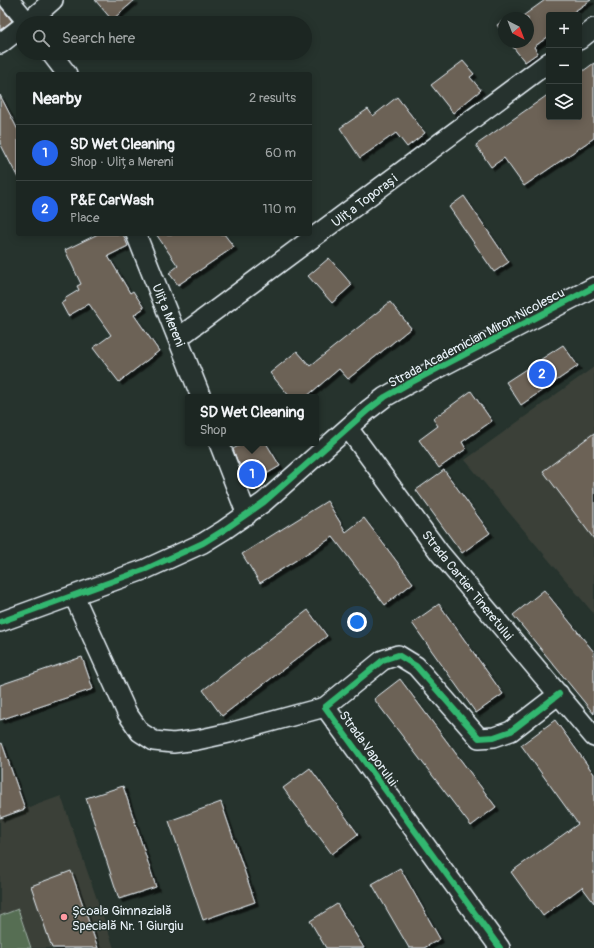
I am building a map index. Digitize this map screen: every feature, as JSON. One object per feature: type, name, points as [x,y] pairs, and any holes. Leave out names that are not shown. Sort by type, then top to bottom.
[{"type":"street","points":[[9,0],[22,16]]},
{"type":"street","points":[[36,16],[53,0]]},
{"type":"street","points":[[582,38],[594,28]]},
{"type":"street","points":[[0,44],[16,31]]},
{"type":"street","points":[[56,60],[65,72]]},
{"type":"street","name":"Ulița Toporași","points":[[178,338],[546,64]]},
{"type":"street","name":"Ulița Mereni","points":[[137,236],[200,394]]},
{"type":"street","name":"Strada Academician Miron Nicolescu","points":[[0,622],[146,570],[175,557],[213,536],[247,515],[385,397],[594,287]]},
{"type":"street","name":"Strada Cartier Tineretului","points":[[348,428],[439,552],[594,737]]},
{"type":"street","points":[[220,446],[247,515]]},
{"type":"street","points":[[74,596],[127,713],[140,732],[154,741],[173,743],[197,740],[229,733],[325,707]]},
{"type":"street","name":"Strada Vaporului","points":[[500,948],[325,707],[382,660],[398,655],[416,666],[479,738],[494,737],[511,731],[559,694]]},
{"type":"shaded area","points":[[594,367],[594,614],[465,460]]},
{"type":"shaded area","points":[[61,796],[114,948],[0,948],[0,818]]},
{"type":"green space","points":[[18,909],[31,948],[0,948],[0,916]]},
{"type":"building","points":[[95,0],[135,0],[117,16],[109,16]]},
{"type":"building","points":[[545,0],[591,0],[573,12],[546,12],[546,38],[534,47],[534,12],[528,12]]},
{"type":"building","points":[[0,6],[12,21],[0,30]]},
{"type":"building","points":[[534,47],[538,53],[525,62],[514,48]]},
{"type":"building","points":[[463,61],[474,74],[470,77],[481,90],[453,113],[431,85]]},
{"type":"building","points":[[594,63],[594,138],[524,186],[504,158],[491,167],[476,145],[546,96],[546,120],[582,120],[582,72]]},
{"type":"building","points":[[0,95],[16,126],[16,174],[0,143]]},
{"type":"building","points":[[397,97],[425,133],[407,147],[396,133],[360,158],[340,128],[368,109],[373,116]]},
{"type":"building","points":[[464,196],[509,262],[494,272],[449,207]]},
{"type":"building","points":[[94,236],[124,236],[128,246],[108,256],[130,293],[133,291],[144,308],[134,315],[159,351],[119,382],[93,348],[111,335],[89,304],[68,316],[61,303],[65,301],[64,299],[79,290],[77,286],[81,284],[65,250]]},
{"type":"building","points":[[157,236],[226,236],[234,247],[178,285],[169,273],[178,266]]},
{"type":"building","points":[[329,258],[352,285],[332,303],[308,276]]},
{"type":"building","points":[[390,302],[411,328],[348,379],[339,369],[310,394],[288,394],[270,373],[297,351],[310,366]]},
{"type":"building","points":[[563,345],[578,366],[521,405],[506,382]]},
{"type":"building","points":[[471,391],[492,421],[462,442],[466,449],[439,468],[419,440],[438,426],[433,419]]},
{"type":"building","points":[[594,433],[594,539],[543,471]]},
{"type":"building","points":[[238,446],[268,446],[280,466],[251,483],[237,460],[233,449]]},
{"type":"building","points":[[444,470],[490,533],[462,553],[416,490]]},
{"type":"building","points":[[327,501],[346,532],[364,518],[413,583],[385,605],[333,537],[260,583],[242,554]]},
{"type":"building","points":[[544,590],[594,652],[594,714],[513,615]]},
{"type":"building","points":[[439,604],[503,694],[476,713],[412,623]]},
{"type":"building","points":[[308,610],[327,636],[222,716],[203,690]]},
{"type":"building","points":[[82,657],[93,689],[0,720],[0,685]]},
{"type":"building","points":[[400,679],[496,807],[471,826],[374,699]]},
{"type":"building","points":[[555,720],[594,774],[594,903],[582,887],[543,916],[511,872],[578,824],[521,745]]},
{"type":"building","points":[[2,743],[25,809],[0,818],[0,744]]},
{"type":"building","points":[[310,768],[358,834],[332,854],[283,788]]},
{"type":"building","points":[[123,786],[156,887],[119,899],[86,798]]},
{"type":"building","points":[[221,802],[255,902],[203,920],[169,821]]},
{"type":"building","points":[[400,868],[440,939],[424,948],[409,948],[372,884]]},
{"type":"building","name":"Școala Gimnazială Specială Nr. 1 Giurgiu","points":[[71,871],[98,948],[52,948],[31,886]]},
{"type":"building","points":[[337,904],[364,948],[326,948],[310,921]]},
{"type":"cycle path","points":[[0,622],[146,569],[203,543],[264,502],[368,410],[385,397],[594,287]]},
{"type":"cycle path","points":[[500,948],[325,707],[383,660],[398,655],[416,666],[479,738],[494,737],[511,731],[559,694]]},
{"type":"place","name":"P&E CarWash","points":[[542,374]]},
{"type":"place","name":"SD Wet Cleaning","points":[[252,474]]},
{"type":"place","name":"Școala Gimnazială Specială Nr. 1 Giurgiu","points":[[64,917]]}]
